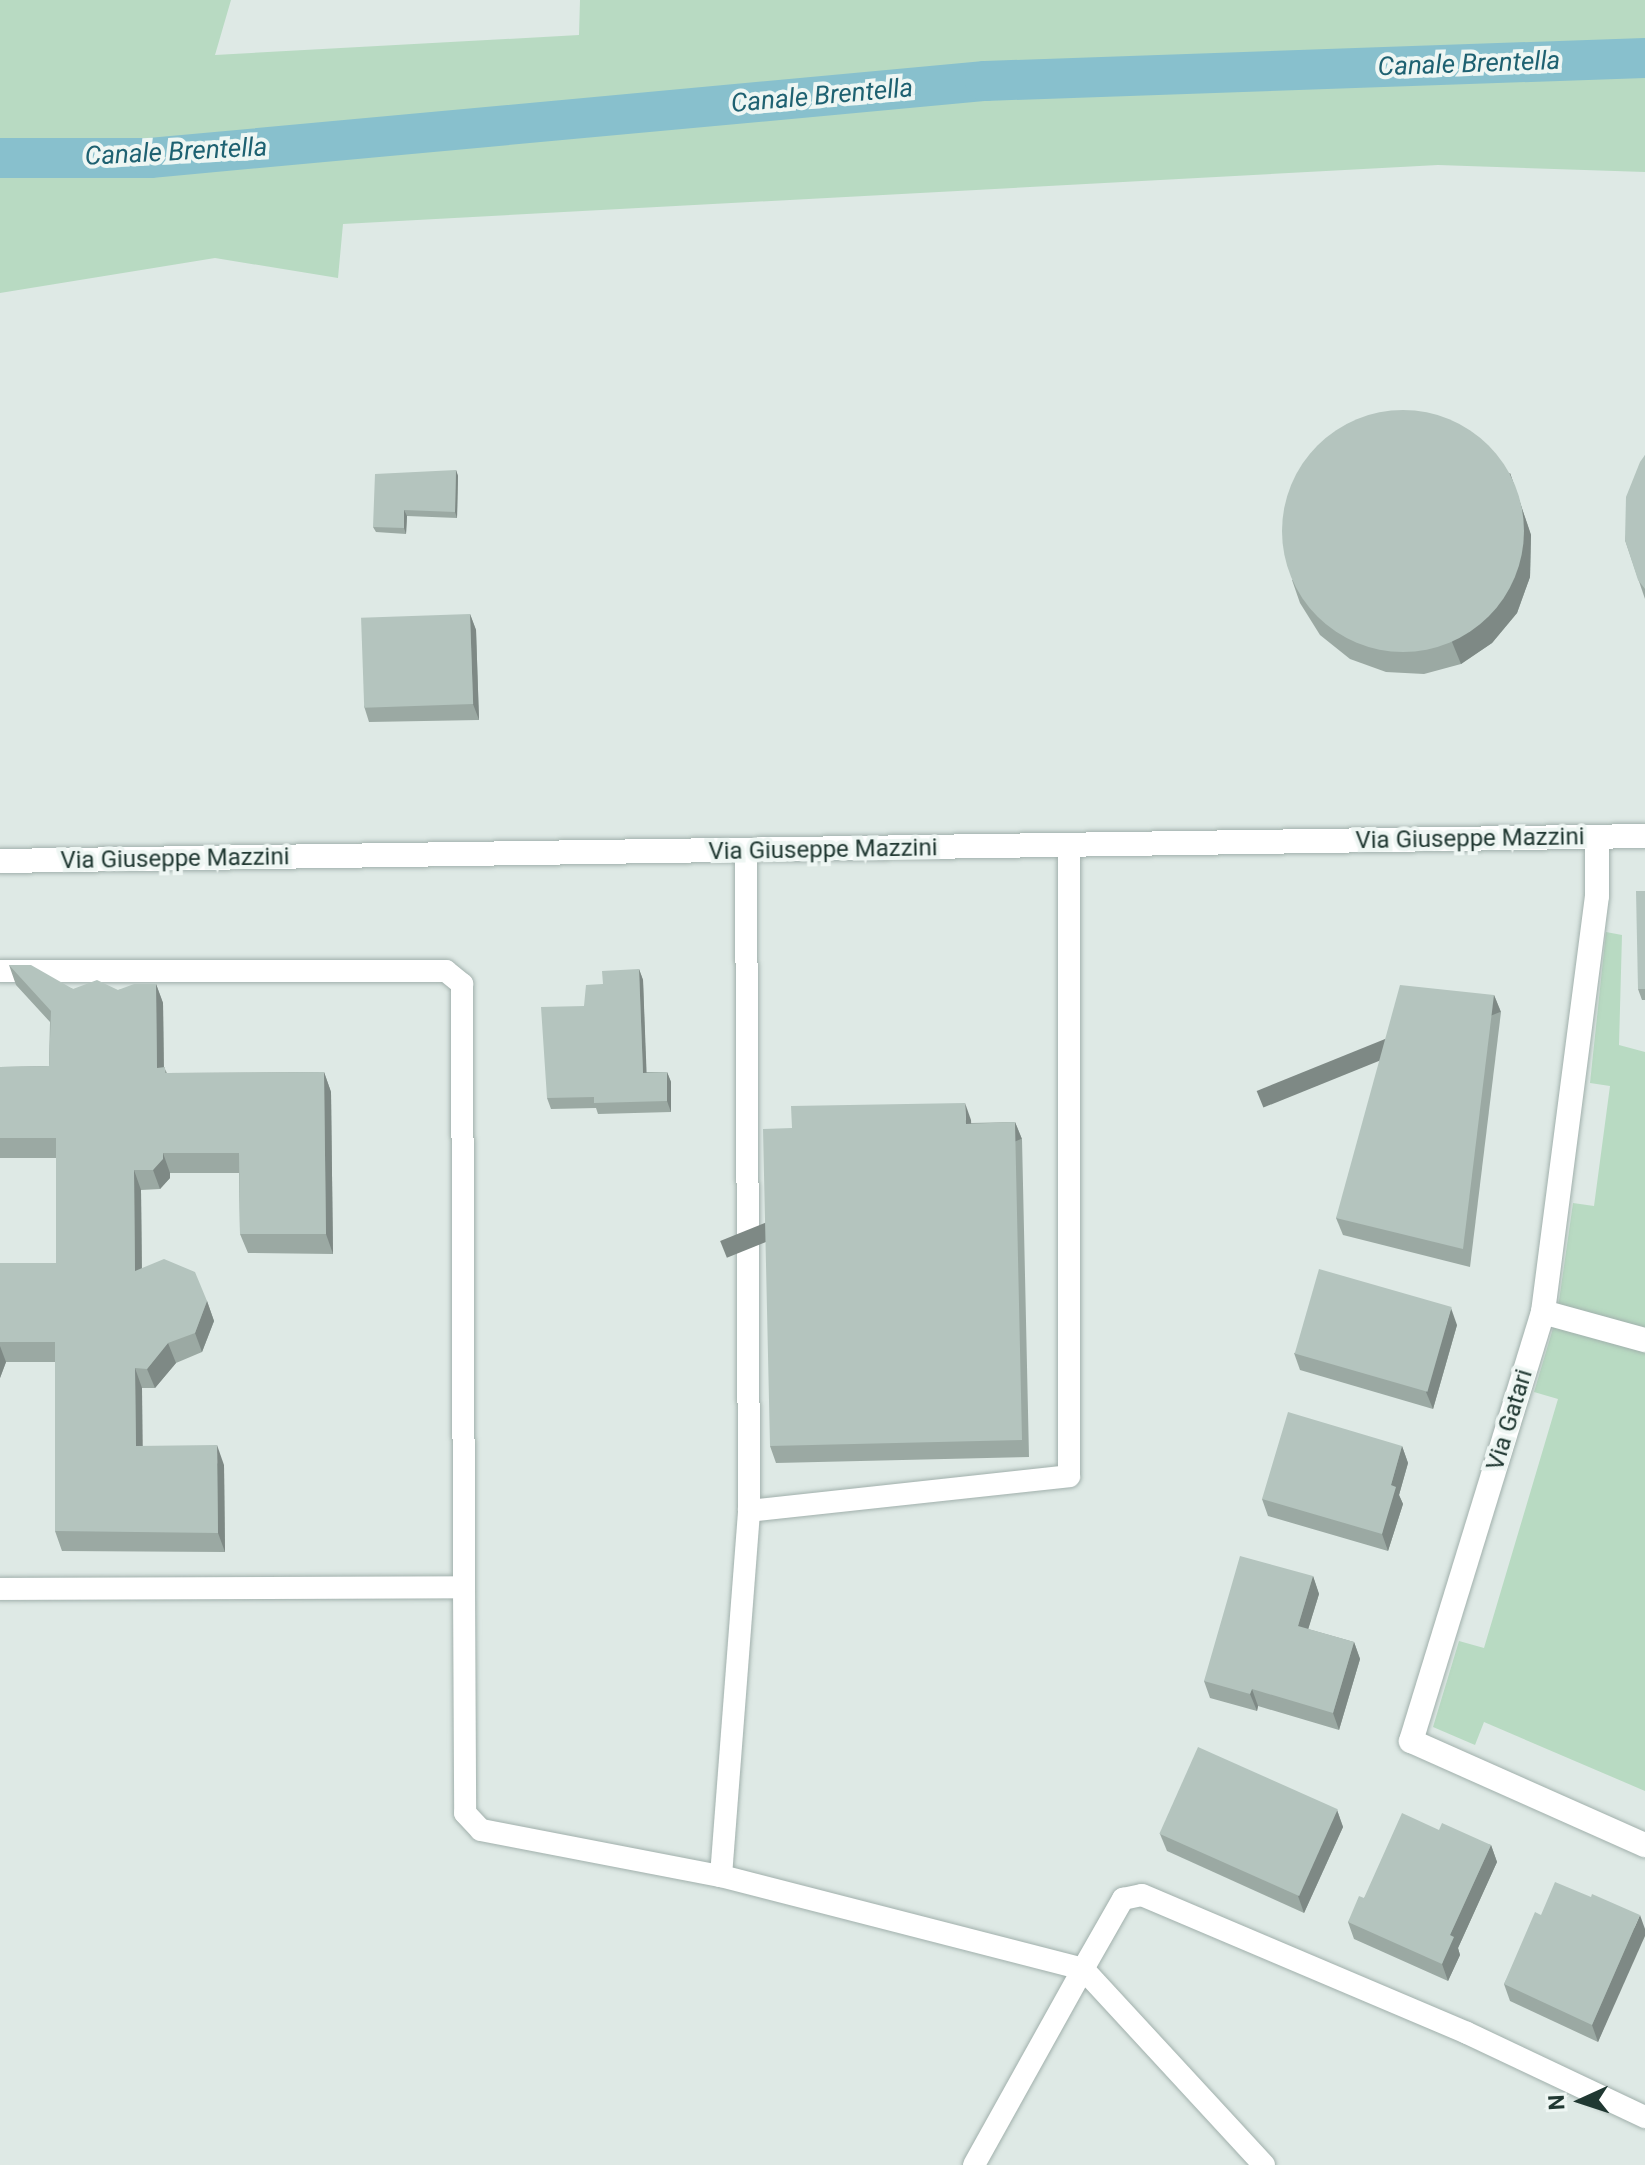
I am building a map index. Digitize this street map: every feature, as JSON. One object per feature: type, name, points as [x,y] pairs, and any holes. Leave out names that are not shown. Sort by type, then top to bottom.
[{"type":"main road","name":"Via Giuseppe Mazzini","points":[[0,861],[1645,836]]},
{"type":"main road","name":"Via Gatari","points":[[1597,837],[1597,896],[1543,1312],[1411,1741],[1645,1845]]},
{"type":"main road","points":[[1543,1312],[1645,1340]]},
{"type":"lane","points":[[749,1511],[1069,1476],[1069,846]]},
{"type":"lane","points":[[721,1876],[749,1511],[746,851]]},
{"type":"lane","points":[[0,971],[446,971],[462,984],[465,1813],[481,1830],[721,1876],[1083,1969],[1264,2165]]},
{"type":"lane","points":[[0,1589],[464,1587]]},
{"type":"lane","points":[[974,2165],[1123,1899],[1142,1895],[1467,2033],[1645,2117]]},
{"type":"green space","points":[[0,0],[231,0],[215,55],[579,35],[580,0],[1645,0],[1645,172],[1438,165],[343,224],[338,278],[215,258],[0,293]]},
{"type":"green space","points":[[1606,932],[1622,935],[1619,1045],[1645,1052],[1645,1791],[1484,1722],[1475,1745],[1433,1727],[1459,1641],[1484,1648],[1558,1399],[1534,1392],[1557,1315],[1573,1203],[1594,1206],[1610,1086],[1590,1083]]},
{"type":"building","points":[[1403,410],[1427,412],[1449,419],[1470,430],[1488,446],[1504,464],[1515,485],[1522,507],[1522,555],[1515,577],[1504,598],[1488,616],[1470,632],[1449,643],[1427,650],[1403,652],[1379,650],[1357,643],[1336,632],[1318,616],[1302,598],[1291,577],[1284,555],[1282,531],[1284,507],[1291,485],[1302,464],[1318,446],[1336,430],[1357,419],[1379,412]]},
{"type":"building","points":[[1645,455],[1645,589],[1638,580],[1625,540],[1626,497]]},
{"type":"building","points":[[456,470],[455,512],[404,510],[404,528],[373,527],[375,474]]},
{"type":"building","points":[[470,614],[473,704],[364,708],[361,618]]},
{"type":"building","points":[[1636,891],[1645,891],[1645,989],[1638,989]]},
{"type":"building","points":[[9,965],[31,965],[73,989],[97,980],[118,990],[134,984],[156,984],[157,1068],[165,1067],[165,1073],[324,1072],[326,1234],[240,1234],[239,1153],[163,1153],[163,1159],[153,1170],[134,1170],[135,1271],[164,1259],[195,1272],[207,1301],[195,1333],[168,1343],[147,1369],[135,1368],[136,1446],[217,1445],[218,1533],[55,1531],[55,1342],[0,1342],[0,1263],[56,1263],[56,1138],[0,1138],[0,1067],[49,1066],[51,1011]]},
{"type":"building","points":[[639,969],[643,1073],[667,1072],[667,1101],[594,1103],[594,1097],[547,1098],[541,1007],[584,1006],[586,985],[603,984],[602,971]]},
{"type":"building","points":[[1400,985],[1494,995],[1463,1249],[1336,1218]]},
{"type":"building","points":[[965,1103],[966,1124],[1015,1122],[1022,1440],[770,1446],[763,1129],[792,1128],[791,1106]]},
{"type":"building","points":[[1319,1269],[1452,1307],[1427,1392],[1295,1354]]},
{"type":"building","points":[[1288,1412],[1402,1446],[1391,1485],[1396,1487],[1382,1534],[1262,1499]]},
{"type":"building","points":[[1240,1556],[1313,1576],[1298,1626],[1354,1642],[1333,1713],[1252,1689],[1250,1694],[1204,1681]]},
{"type":"building","points":[[1198,1747],[1338,1809],[1299,1896],[1159,1834]]},
{"type":"building","points":[[1402,1813],[1439,1830],[1442,1823],[1491,1845],[1450,1935],[1454,1937],[1442,1964],[1348,1922],[1359,1896],[1364,1898]]},
{"type":"building","points":[[1555,1882],[1640,1915],[1592,2025],[1504,1984],[1535,1912],[1541,1915]]},
{"type":"waterway","name":"Canale Brentella","points":[[0,158],[150,158],[985,81],[1645,58]]}]
